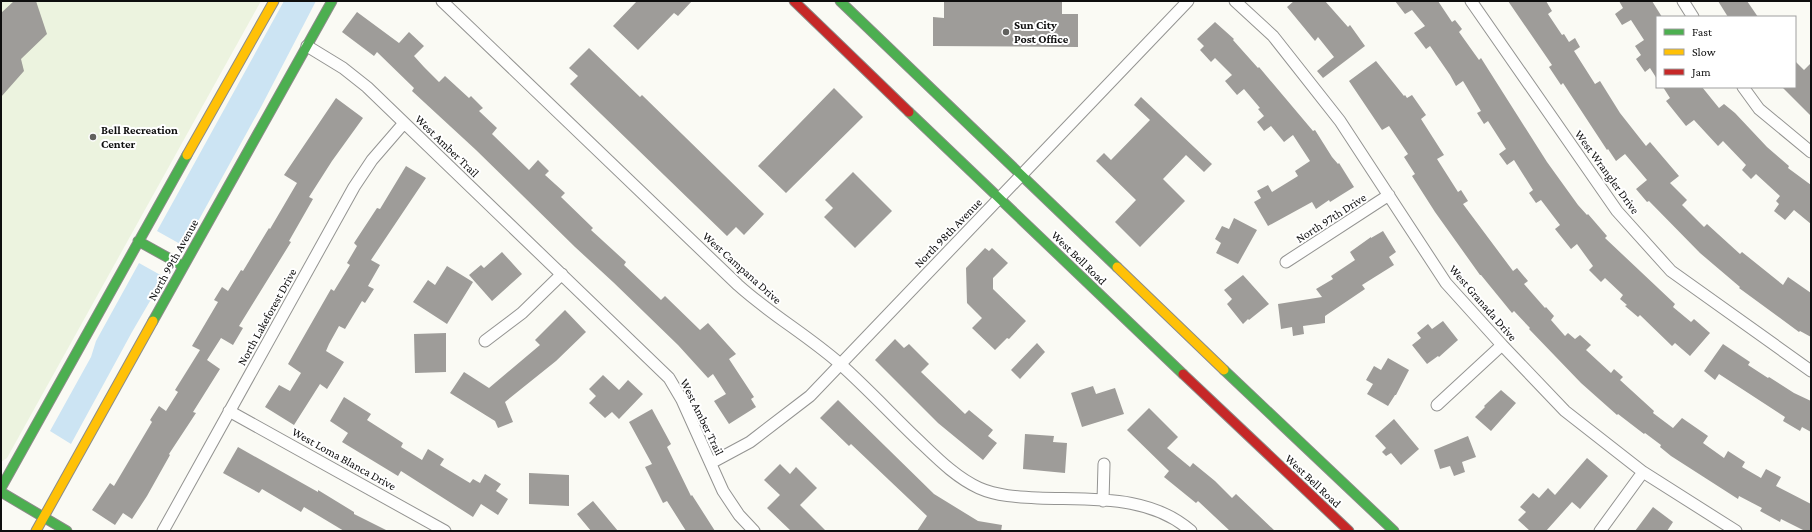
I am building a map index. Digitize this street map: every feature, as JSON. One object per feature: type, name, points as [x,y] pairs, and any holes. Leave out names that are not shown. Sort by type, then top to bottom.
[{"type":"main road","points":[[1,488],[138,241],[274,1]]},
{"type":"main road","name":"North 99th Avenue","points":[[36,531],[332,1]]},
{"type":"main road","name":"West Bell Road","points":[[794,1],[1091,288],[1349,531]]},
{"type":"main road","name":"West Bell Road","points":[[840,1],[1020,175],[1394,531]]},
{"type":"main road","points":[[138,241],[183,266]]},
{"type":"main road","points":[[1,492],[67,531]]},
{"type":"street","name":"West Campana Drive","points":[[442,1],[738,285],[760,305],[803,335],[840,365],[953,472],[979,488],[993,493],[1023,497],[1130,502],[1159,510],[1172,517],[1191,531]]},
{"type":"street","name":"North 98th Avenue","points":[[711,463],[750,442],[810,396],[1188,1]]},
{"type":"street","name":"West Granada Drive","points":[[1235,1],[1272,36],[1340,121],[1446,283],[1502,345],[1565,411],[1643,472],[1736,531]]},
{"type":"street","name":"West Wrangler Drive","points":[[1471,1],[1617,211],[1671,270],[1811,371]]},
{"type":"street","points":[[1683,1],[1693,16]]},
{"type":"street","name":"West Amber Trail","points":[[307,46],[355,77],[669,378],[682,400],[723,491],[739,515],[754,531]]},
{"type":"street","points":[[1744,88],[1759,109],[1811,152]]},
{"type":"street","name":"North Lakeforest Drive","points":[[163,531],[354,187],[376,154],[404,123]]},
{"type":"street","name":"North 97th Drive","points":[[1286,262],[1389,195]]},
{"type":"street","points":[[485,341],[522,313],[562,274]]},
{"type":"street","points":[[1437,405],[1502,345]]},
{"type":"street","name":"West Loma Blanca Drive","points":[[229,411],[445,531]]},
{"type":"street","points":[[1103,501],[1104,464]]},
{"type":"street","points":[[1600,531],[1643,472]]},
{"type":"green space","name":"Bell Recreation Center","points":[[1,1],[261,1],[7,458],[1,462]]},
{"type":"water","points":[[284,1],[316,1],[261,107],[185,245],[182,245],[157,231]]},
{"type":"water","points":[[139,263],[164,277],[71,444],[50,431],[91,357],[96,341]]},
{"type":"building","points":[[14,1],[36,1],[47,34],[21,59],[24,71],[1,97],[1,13]]},
{"type":"building","points":[[637,1],[692,1],[678,16],[674,13],[638,50],[613,26]]},
{"type":"building","name":"Sun City Post Office","points":[[944,1],[1062,1],[1062,14],[1078,14],[1078,47],[933,46],[933,17],[944,18]]},
{"type":"building","points":[[1294,1],[1325,1],[1348,27],[1350,25],[1365,46],[1323,78],[1317,71],[1334,57],[1318,37],[1315,41],[1287,7]]},
{"type":"building","points":[[1395,1],[1438,1],[1452,22],[1455,20],[1462,29],[1459,32],[1479,60],[1481,58],[1547,162],[1578,205],[1607,236],[1605,238],[1675,304],[1673,307],[1691,322],[1694,319],[1710,333],[1690,356],[1675,343],[1672,346],[1640,315],[1638,317],[1625,306],[1627,305],[1620,299],[1623,295],[1605,278],[1601,282],[1589,270],[1593,266],[1577,244],[1571,249],[1555,229],[1560,225],[1541,200],[1536,203],[1529,193],[1533,190],[1514,160],[1507,165],[1499,154],[1506,149],[1488,121],[1484,124],[1477,113],[1481,111],[1463,81],[1456,86],[1430,46],[1426,49],[1414,33],[1425,26],[1412,10],[1405,14]]},
{"type":"building","points":[[1508,1],[1546,1],[1552,11],[1548,14],[1562,35],[1564,34],[1569,42],[1575,38],[1580,47],[1574,51],[1595,84],[1600,81],[1620,113],[1646,146],[1650,142],[1679,176],[1670,183],[1687,200],[1682,205],[1704,227],[1707,224],[1740,254],[1742,252],[1783,285],[1788,277],[1811,293],[1811,337],[1800,331],[1799,332],[1739,288],[1740,287],[1700,253],[1649,201],[1647,202],[1636,189],[1647,180],[1625,154],[1616,161],[1608,149],[1607,150],[1563,83],[1561,85],[1549,67],[1552,65]]},
{"type":"building","points":[[1619,1],[1652,1],[1661,16],[1656,16],[1656,77],[1650,68],[1645,72],[1636,59],[1641,55],[1635,46],[1644,40],[1631,20],[1622,25],[1615,14],[1623,8]]},
{"type":"building","points":[[1718,1],[1747,1],[1757,16],[1727,16]]},
{"type":"building","points":[[357,12],[399,43],[409,32],[424,46],[414,56],[424,67],[439,82],[445,76],[469,98],[471,96],[483,108],[479,111],[497,128],[492,134],[529,170],[538,160],[549,171],[545,175],[565,193],[561,197],[593,228],[591,230],[626,262],[624,265],[661,300],[665,296],[700,330],[708,323],[736,354],[729,359],[754,397],[751,399],[756,407],[729,424],[714,401],[726,394],[713,374],[708,378],[678,345],[476,150],[412,91],[414,88],[377,52],[374,56],[342,32]]},
{"type":"building","points":[[1215,22],[1234,39],[1233,40],[1258,68],[1259,67],[1313,131],[1315,130],[1332,157],[1338,164],[1339,163],[1354,187],[1330,202],[1329,200],[1316,209],[1312,202],[1268,226],[1254,202],[1261,198],[1257,191],[1268,185],[1272,192],[1298,176],[1295,171],[1310,161],[1293,135],[1284,142],[1271,126],[1264,131],[1257,122],[1264,116],[1258,109],[1260,108],[1244,89],[1237,95],[1225,81],[1232,75],[1215,58],[1211,62],[1200,50],[1204,46],[1197,39]]},
{"type":"building","points":[[589,48],[640,97],[642,95],[764,214],[744,235],[736,227],[727,236],[570,84],[578,76],[569,68]]},
{"type":"building","points":[[1376,61],[1404,96],[1405,95],[1407,98],[1412,95],[1426,115],[1421,119],[1444,155],[1437,159],[1458,192],[1461,190],[1468,201],[1463,204],[1513,271],[1517,268],[1528,281],[1524,284],[1554,316],[1551,320],[1565,336],[1568,333],[1575,339],[1580,335],[1591,345],[1586,350],[1611,373],[1614,369],[1623,377],[1620,380],[1654,411],[1653,413],[1673,428],[1682,418],[1708,436],[1703,443],[1724,458],[1728,451],[1745,462],[1742,467],[1761,478],[1766,469],[1781,477],[1776,486],[1811,504],[1811,531],[1805,531],[1781,519],[1780,522],[1760,511],[1762,508],[1739,496],[1738,499],[1671,456],[1660,447],[1661,445],[1618,414],[1617,415],[1581,383],[1529,329],[1530,328],[1514,311],[1512,313],[1480,275],[1435,212],[1412,176],[1415,174],[1404,157],[1408,154],[1389,126],[1382,130],[1349,81]]},
{"type":"building","points":[[1796,62],[1804,70],[1811,63],[1811,116],[1783,88],[1796,88]]},
{"type":"building","points":[[834,88],[863,117],[786,193],[758,166]]},
{"type":"building","points":[[1664,88],[1703,88],[1719,108],[1724,104],[1735,113],[1767,147],[1789,166],[1788,168],[1811,185],[1811,224],[1794,210],[1785,220],[1774,211],[1779,204],[1776,201],[1780,196],[1756,174],[1751,179],[1742,170],[1746,165],[1723,141],[1718,146],[1694,120],[1686,126],[1666,101],[1670,98]]},
{"type":"building","points":[[1141,97],[1212,164],[1204,172],[1186,155],[1163,179],[1185,201],[1140,247],[1115,222],[1136,200],[1096,161],[1104,153],[1111,160],[1150,120],[1134,105]]},
{"type":"building","points":[[336,98],[363,118],[332,161],[309,197],[313,199],[289,241],[291,242],[239,326],[243,328],[233,345],[221,338],[207,360],[220,369],[193,412],[196,413],[169,454],[170,455],[147,496],[132,519],[123,513],[115,525],[92,510],[110,483],[114,486],[152,422],[150,420],[159,406],[166,411],[178,392],[175,390],[200,350],[192,346],[218,302],[214,300],[222,287],[228,291],[241,270],[243,271],[269,228],[270,229],[297,183],[284,175]]},
{"type":"building","points":[[406,166],[426,178],[371,260],[380,265],[368,286],[374,289],[365,303],[362,301],[345,329],[339,326],[329,344],[326,351],[344,362],[327,389],[320,384],[294,425],[265,407],[279,385],[290,391],[301,373],[288,364],[331,289],[334,291],[350,265],[347,263],[357,246],[354,243],[377,208],[380,209]]},
{"type":"building","points":[[853,172],[892,211],[855,248],[824,217],[833,208],[825,200]]},
{"type":"building","points":[[1234,218],[1257,230],[1238,264],[1216,253],[1221,243],[1215,239],[1222,226],[1229,229]]},
{"type":"building","points":[[1383,231],[1396,252],[1389,257],[1394,265],[1362,285],[1365,289],[1325,316],[1325,323],[1303,326],[1304,334],[1293,336],[1292,327],[1281,329],[1278,304],[1322,297],[1316,289],[1333,279],[1331,276],[1355,260],[1350,252],[1371,237]]},
{"type":"building","points":[[985,248],[989,251],[992,248],[1008,263],[993,278],[993,289],[1026,321],[1009,339],[1007,338],[995,350],[972,328],[982,318],[967,303],[966,268]]},
{"type":"building","points":[[502,252],[522,274],[492,301],[469,275],[481,265],[484,268]]},
{"type":"building","points":[[447,266],[473,282],[447,324],[413,302],[428,280],[435,285]]},
{"type":"building","points":[[1243,275],[1269,304],[1243,324],[1227,304],[1232,299],[1224,290]]},
{"type":"building","points":[[565,310],[586,332],[556,361],[505,402],[513,422],[498,428],[495,421],[450,393],[464,372],[489,388],[540,345],[535,340]]},
{"type":"building","points":[[1443,321],[1458,340],[1439,357],[1438,356],[1427,364],[1412,345],[1421,338],[1417,333],[1428,324],[1432,329]]},
{"type":"building","points":[[446,333],[446,372],[415,373],[414,334]]},
{"type":"building","points":[[895,339],[904,348],[909,344],[929,364],[921,372],[965,414],[969,410],[993,430],[988,436],[997,443],[983,460],[938,423],[875,360]]},
{"type":"building","points":[[1037,343],[1045,352],[1020,379],[1011,370]]},
{"type":"building","points":[[1723,344],[1750,362],[1748,365],[1768,378],[1769,377],[1794,393],[1811,401],[1811,432],[1802,427],[1800,431],[1783,421],[1785,417],[1719,374],[1715,380],[1704,371]]},
{"type":"building","points":[[1388,358],[1409,370],[1396,395],[1388,406],[1367,394],[1373,384],[1366,380],[1374,366],[1381,370]]},
{"type":"building","points":[[603,375],[619,390],[628,380],[643,394],[619,419],[612,412],[605,418],[589,403],[596,396],[589,389]]},
{"type":"building","points":[[1093,386],[1096,394],[1115,388],[1124,414],[1082,427],[1071,393]]},
{"type":"building","points":[[1501,390],[1516,403],[1491,431],[1475,417]]},
{"type":"building","points":[[344,397],[371,414],[367,420],[403,443],[401,447],[422,460],[428,449],[444,459],[440,465],[470,483],[473,479],[480,483],[485,474],[501,484],[496,491],[508,499],[498,515],[481,504],[473,517],[401,471],[398,476],[342,442],[348,433],[330,421]]},
{"type":"building","points":[[838,400],[934,494],[978,521],[1002,525],[1001,531],[917,531],[927,516],[851,444],[849,446],[820,418]]},
{"type":"building","points":[[1149,408],[1178,437],[1167,448],[1190,467],[1193,463],[1215,481],[1232,498],[1236,494],[1275,531],[1230,531],[1198,501],[1196,503],[1164,477],[1169,471],[1127,430]]},
{"type":"building","points":[[652,409],[671,444],[667,447],[691,496],[692,495],[715,531],[686,531],[667,501],[663,503],[645,467],[652,464],[629,422]]},
{"type":"building","points":[[1394,419],[1419,449],[1401,465],[1391,453],[1386,456],[1382,452],[1386,448],[1375,436]]},
{"type":"building","points":[[1025,434],[1054,436],[1053,442],[1067,443],[1065,473],[1023,469]]},
{"type":"building","points":[[1468,436],[1476,457],[1462,462],[1465,472],[1454,476],[1450,466],[1440,469],[1434,450]]},
{"type":"building","points":[[238,447],[318,492],[318,490],[354,512],[354,514],[388,531],[344,531],[304,507],[301,512],[262,489],[259,493],[223,473]]},
{"type":"building","points":[[1587,458],[1608,476],[1580,509],[1572,502],[1546,531],[1530,531],[1518,520],[1526,512],[1520,507],[1533,493],[1539,498],[1548,488],[1555,495]]},
{"type":"building","points":[[780,464],[790,474],[796,467],[817,488],[800,505],[826,531],[791,531],[767,508],[780,495],[764,480]]},
{"type":"building","points":[[529,473],[569,475],[569,506],[529,504]]},
{"type":"building","points":[[593,501],[618,531],[591,531],[577,514]]},
{"type":"building","points":[[1653,507],[1673,522],[1667,531],[1635,531]]},
{"type":"traffic: fast","points":[[153,321],[332,1]]},
{"type":"traffic: fast","points":[[840,1],[1117,267]]},
{"type":"traffic: fast","points":[[909,112],[1183,374]]},
{"type":"traffic: fast","points":[[1,488],[187,155]]},
{"type":"traffic: fast","points":[[138,241],[183,266]]},
{"type":"traffic: fast","points":[[1224,370],[1394,531]]},
{"type":"traffic: fast","points":[[1,492],[67,531]]},
{"type":"traffic: slow","points":[[187,155],[274,1]]},
{"type":"traffic: slow","points":[[1117,267],[1224,370]]},
{"type":"traffic: slow","points":[[36,531],[153,321]]},
{"type":"traffic: jam","points":[[794,1],[909,112]]},
{"type":"traffic: jam","points":[[1183,374],[1349,531]]},
{"type":"place","name":"Sun City Post Office","points":[[1006,32]]},
{"type":"place","name":"Bell Recreation Center","points":[[93,137]]}]
